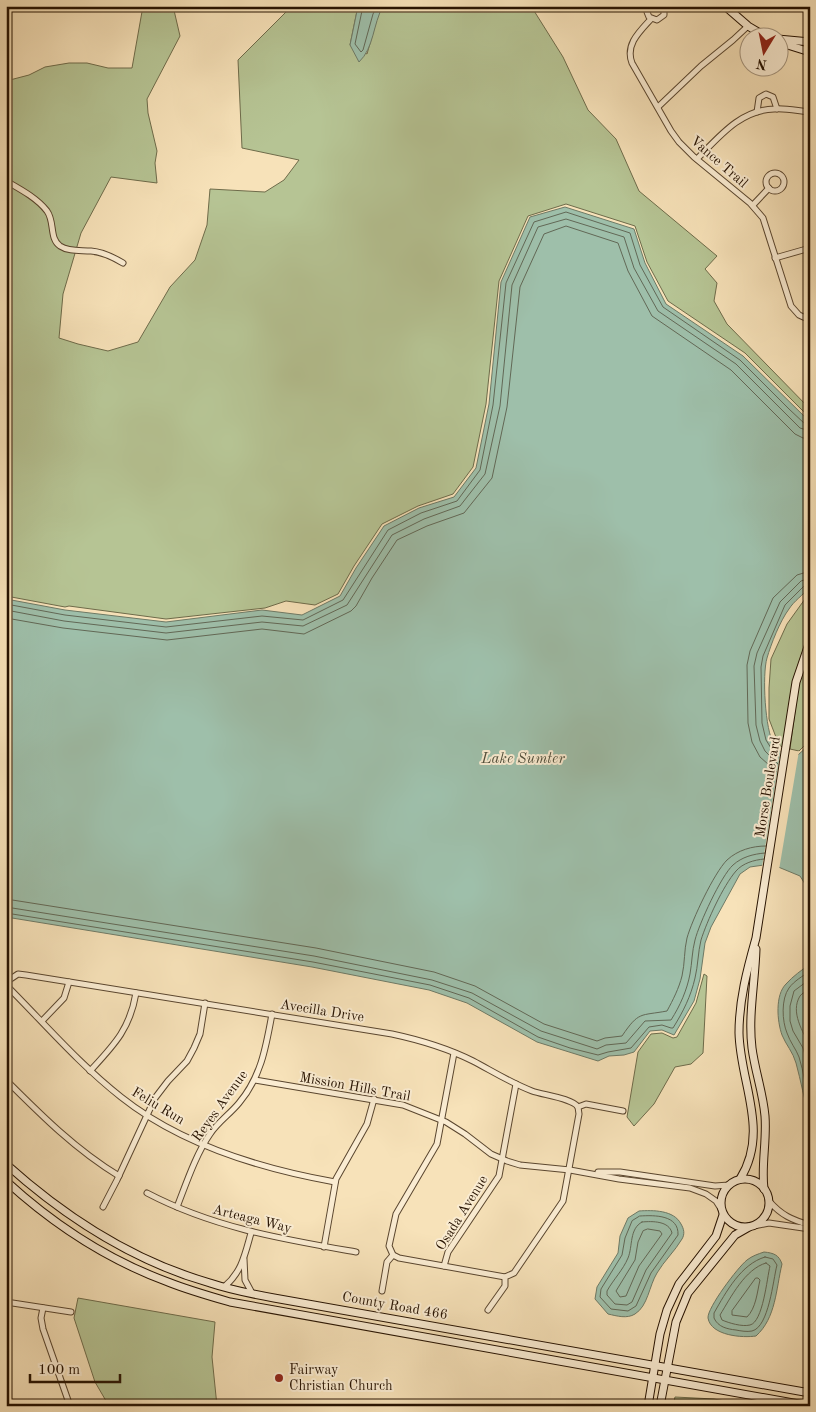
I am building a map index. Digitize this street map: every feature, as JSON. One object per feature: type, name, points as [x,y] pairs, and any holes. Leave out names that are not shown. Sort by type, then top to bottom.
[{"type":"main road","points":[[726,7],[752,28]]},
{"type":"main road","points":[[788,41],[810,42]]},
{"type":"main road","points":[[788,44],[810,52]]},
{"type":"main road","name":"Morse Boulevard","points":[[740,1179],[747,1168],[750,1158],[753,1142],[753,1116],[742,1063],[739,1035],[740,1005],[745,976],[756,938],[764,893],[796,682],[810,641]]},
{"type":"main road","name":"Morse Boulevard","points":[[756,938],[755,982],[751,1023],[752,1050],[761,1084],[765,1116],[766,1140],[762,1172],[764,1189]]},
{"type":"main road","name":"County Road 466","points":[[6,1164],[39,1193],[106,1238],[173,1270],[224,1287],[252,1294],[810,1393]]},
{"type":"main road","points":[[648,1406],[660,1334],[679,1284],[716,1236],[722,1212],[720,1201],[722,1194],[729,1185],[740,1179],[754,1181],[764,1189],[769,1201],[766,1216],[761,1222],[735,1235],[688,1293],[676,1322],[660,1406]]},
{"type":"main road","name":"County Road 466","points":[[6,1181],[37,1209],[95,1247],[167,1282],[236,1304],[810,1406]]},
{"type":"main road","points":[[722,1212],[729,1222],[735,1226],[752,1227]]},
{"type":"street","points":[[649,6],[648,14],[651,19]]},
{"type":"street","name":"Vance Trail","points":[[663,6],[662,18],[651,19],[632,42],[629,51],[632,64],[674,136],[697,159],[753,205],[763,218],[791,306],[799,315],[810,320]]},
{"type":"street","points":[[658,107],[701,66],[748,26]]},
{"type":"street","points":[[757,112],[759,98],[766,94],[773,97],[777,109]]},
{"type":"street","points":[[697,159],[733,124],[757,112],[777,109],[810,112]]},
{"type":"street","points":[[6,181],[30,195],[48,212],[54,240],[59,245],[66,249],[92,251],[108,255],[123,263]]},
{"type":"street","points":[[753,205],[769,188]]},
{"type":"street","points":[[775,258],[810,248]]},
{"type":"street","name":"Avecilla Drive","points":[[6,983],[18,974],[392,1034],[426,1042],[454,1052],[516,1084],[542,1094],[572,1102],[578,1107],[586,1104],[623,1110]]},
{"type":"street","points":[[42,1021],[64,998],[69,982]]},
{"type":"street","name":"Feliu Run","points":[[6,983],[90,1070],[122,1098],[146,1115],[204,1145],[264,1166],[335,1182]]},
{"type":"street","points":[[90,1070],[114,1046],[124,1030],[132,1012],[136,992]]},
{"type":"street","points":[[103,1206],[119,1176],[146,1115],[160,1091],[184,1064],[194,1048],[200,1032],[205,1004]]},
{"type":"street","name":"Reyes Avenue","points":[[177,1207],[204,1145],[216,1127],[244,1098],[255,1080],[265,1053],[272,1014]]},
{"type":"street","points":[[454,1052],[436,1149],[396,1214],[389,1247],[393,1255],[400,1258],[505,1277],[514,1273],[562,1203],[570,1170],[579,1114],[578,1107]]},
{"type":"street","points":[[6,1080],[69,1140],[119,1176]]},
{"type":"street","name":"Mission Hills Trail","points":[[255,1080],[374,1099],[409,1107],[442,1120],[502,1160],[519,1165],[587,1172],[619,1179],[690,1188],[706,1194],[716,1201],[722,1212]]},
{"type":"street","name":"Osada Avenue","points":[[444,1266],[448,1252],[498,1178],[516,1084]]},
{"type":"street","points":[[324,1247],[335,1182],[341,1168],[365,1128],[370,1117],[374,1099]]},
{"type":"street","name":"Mission Hills Trail","points":[[587,1172],[620,1172],[715,1186],[729,1185]]},
{"type":"street","name":"Arteaga Way","points":[[147,1193],[214,1222],[251,1232],[356,1252]]},
{"type":"street","points":[[769,1201],[777,1211],[787,1218],[810,1225]]},
{"type":"street","points":[[752,1227],[769,1223],[810,1229]]},
{"type":"street","points":[[224,1287],[234,1278],[244,1259],[251,1232]]},
{"type":"street","points":[[382,1291],[387,1262],[393,1255]]},
{"type":"street","points":[[244,1259],[245,1280],[252,1294]]},
{"type":"street","points":[[488,1310],[505,1286],[505,1277]]},
{"type":"street","points":[[6,1302],[70,1312]]},
{"type":"street","points":[[43,1308],[41,1318],[43,1329],[70,1406]]},
{"type":"street","points":[[6,1399],[8,1406]]},
{"type":"shaded area","points":[[143,6],[173,6],[180,36],[147,99],[148,113],[157,151],[155,163],[157,183],[111,177],[81,233],[63,294],[59,338],[108,351],[138,342],[170,287],[195,260],[207,225],[210,189],[265,192],[284,180],[299,160],[242,148],[238,60],[292,6],[358,6],[350,45],[367,54],[378,15],[383,6],[531,6],[563,57],[588,110],[616,139],[639,191],[717,256],[705,269],[717,283],[714,301],[727,324],[810,409],[810,418],[745,353],[668,301],[647,262],[635,226],[566,204],[528,216],[499,281],[486,404],[473,467],[453,494],[418,506],[382,524],[338,594],[315,605],[286,601],[265,608],[166,619],[65,607],[6,596],[6,81],[29,75],[45,67],[69,63],[87,63],[108,68],[132,68]]},
{"type":"shaded area","points":[[810,592],[810,635],[805,644],[793,681],[784,748],[779,745],[769,719],[771,659],[787,624]]},
{"type":"shaded area","points":[[810,649],[810,740],[799,751],[790,749],[799,682]]},
{"type":"shaded area","points":[[704,974],[707,976],[703,1053],[691,1064],[675,1067],[654,1104],[634,1126],[627,1117],[638,1052],[651,1034],[662,1033],[673,1038],[677,1037],[696,1003]]},
{"type":"shaded area","points":[[78,1298],[215,1322],[212,1357],[217,1406],[109,1406],[95,1382],[74,1318]]},
{"type":"shaded area","points":[[675,1397],[714,1399],[753,1406],[673,1406]]},
{"type":"water","points":[[358,6],[383,6],[368,50],[359,62],[350,45]]},
{"type":"water","name":"Lake Sumter","points":[[565,207],[634,229],[645,263],[666,304],[743,356],[810,422],[810,587],[791,606],[776,633],[765,666],[765,689],[768,727],[774,745],[782,753],[793,758],[810,744],[810,892],[800,876],[771,864],[750,867],[740,874],[711,927],[705,943],[700,979],[694,1001],[674,1035],[662,1030],[650,1031],[634,1052],[609,1056],[598,1061],[537,1042],[467,1003],[429,990],[312,967],[6,917],[6,599],[65,610],[166,622],[262,610],[302,615],[340,596],[384,526],[419,508],[454,497],[476,468],[489,404],[501,282],[530,217]]},
{"type":"water","points":[[810,964],[810,1118],[795,1059],[780,1029],[778,1008],[782,989],[792,978]]},
{"type":"water","points":[[639,1211],[668,1213],[678,1219],[684,1235],[654,1278],[643,1306],[635,1314],[629,1316],[622,1317],[608,1314],[595,1299],[597,1287],[618,1253],[620,1236],[628,1218]]},
{"type":"water","points":[[764,1252],[776,1255],[782,1264],[774,1303],[763,1329],[756,1336],[743,1337],[715,1329],[710,1324],[708,1318],[712,1306],[730,1279],[743,1264],[751,1257]]},
{"type":"pier","points":[[781,748],[792,755],[799,751],[779,870],[762,867]]},
{"type":"place","name":"Fairway Christian Church","points":[[279,1378]]}]
